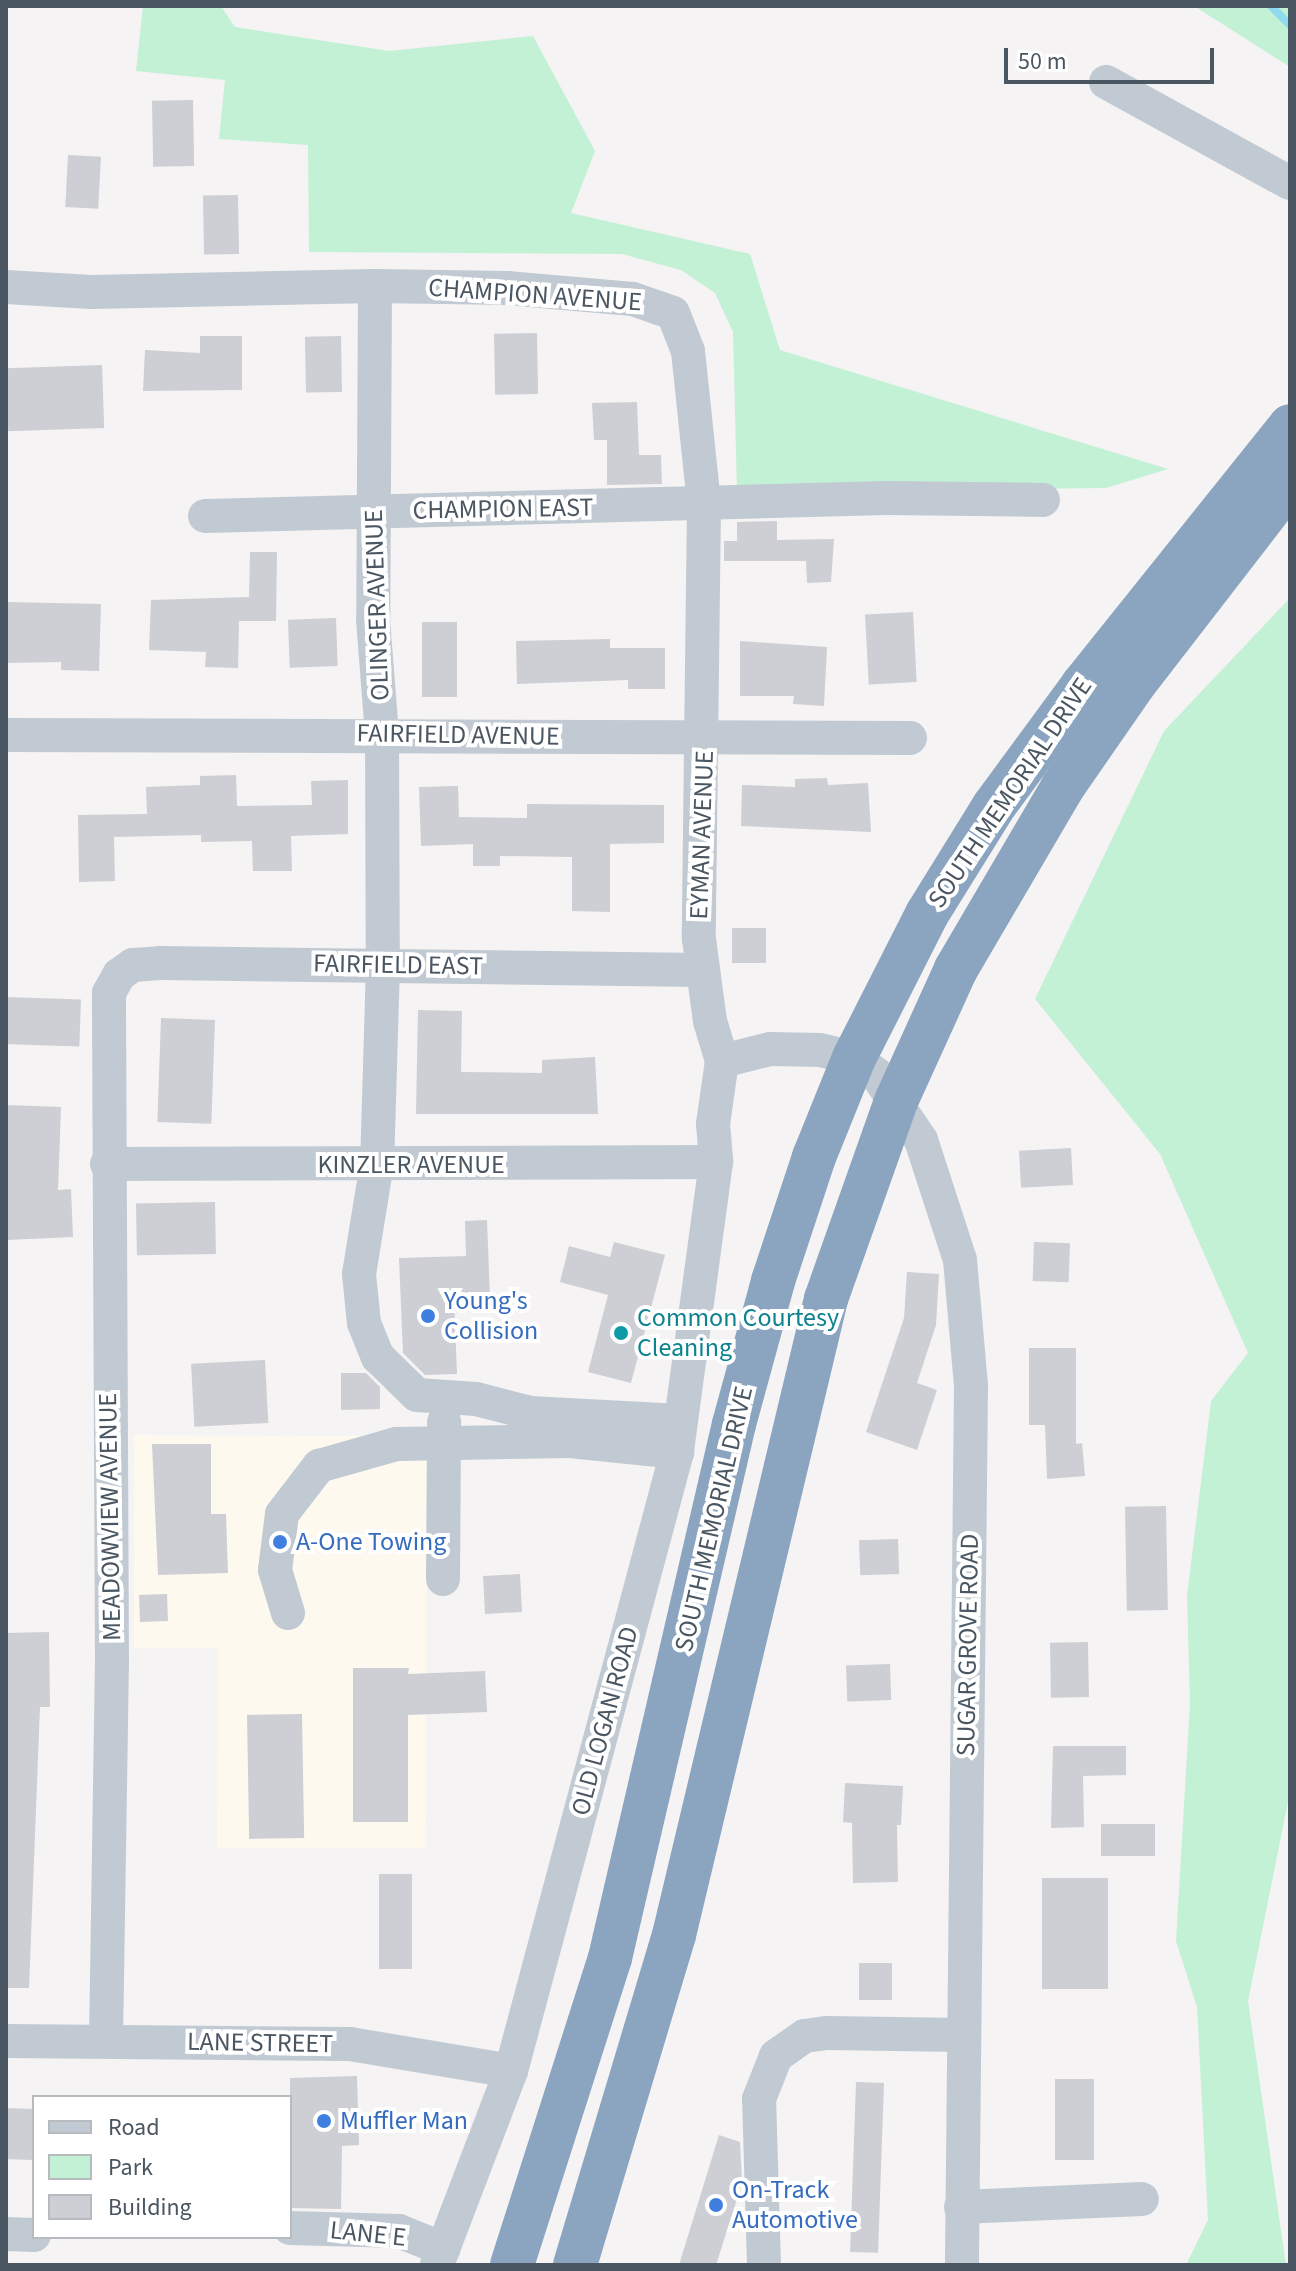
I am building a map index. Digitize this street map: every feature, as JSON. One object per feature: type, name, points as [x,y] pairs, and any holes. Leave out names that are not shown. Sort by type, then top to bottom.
[{"type":"highway","name":"SOUTH MEMORIAL DRIVE","points":[[512,2265],[610,1958],[773,1281],[814,1157],[854,1058],[927,914],[994,806],[1082,686],[1290,426]]},
{"type":"highway","name":"SOUTH MEMORIAL DRIVE","points":[[575,2265],[674,1935],[826,1299],[897,1099],[956,969],[1062,788],[1162,647],[1290,482]]},
{"type":"street","points":[[1106,82],[1290,183]]},
{"type":"street","name":"CHAMPION AVENUE","points":[[6,287],[91,292],[375,286],[507,288],[633,299],[673,313],[691,368],[704,504]]},
{"type":"street","name":"OLINGER AVENUE","points":[[375,286],[373,620],[382,734],[383,965],[377,1163],[359,1274],[364,1323],[378,1357],[398,1381],[417,1395],[476,1399],[530,1413],[679,1436]]},
{"type":"street","points":[[704,504],[1043,500]]},
{"type":"street","name":"CHAMPION EAST","points":[[205,516],[704,504]]},
{"type":"street","name":"EYMAN AVENUE","points":[[704,504],[701,970],[722,1061],[713,1124],[716,1162]]},
{"type":"street","name":"FAIRFIELD AVENUE","points":[[6,735],[910,738]]},
{"type":"street","name":"FAIRFIELD EAST","points":[[109,993],[119,975],[133,965],[701,970]]},
{"type":"street","name":"MEADOWVIEW AVENUE","points":[[106,2041],[112,1666],[107,1164],[109,993]]},
{"type":"street","points":[[722,1061],[770,1049],[820,1050],[854,1058]]},
{"type":"street","name":"SUGAR GROVE ROAD","points":[[854,1058],[897,1099],[942,1190],[960,1260],[968,1318],[962,2265]]},
{"type":"street","name":"KINZLER AVENUE","points":[[107,1164],[716,1162]]},
{"type":"street","name":"OLD LOGAN ROAD","points":[[440,2257],[511,2071],[679,1436],[716,1162]]},
{"type":"street","points":[[443,1579],[444,1397]]},
{"type":"street","points":[[288,1613],[275,1570],[282,1514],[319,1466],[396,1444],[679,1436]]},
{"type":"street","points":[[764,2265],[759,2099],[776,2056],[805,2036],[827,2033],[962,2035]]},
{"type":"street","name":"LANE STREET","points":[[6,2041],[350,2044],[511,2071]]},
{"type":"street","points":[[961,2207],[1142,2199]]},
{"type":"street","name":"LANE E","points":[[292,2228],[399,2231],[440,2257]]},
{"type":"street","points":[[6,2234],[32,2235]]},
{"type":"shaded area","name":"A-One Towing","points":[[134,1435],[427,1436],[426,1848],[217,1848],[218,1648],[134,1648]]},
{"type":"green space","points":[[143,6],[221,6],[235,27],[389,51],[533,36],[595,151],[571,213],[750,254],[780,350],[1168,469],[1106,488],[737,492],[733,332],[715,293],[681,270],[622,254],[309,252],[308,145],[219,139],[225,80],[136,71]]},
{"type":"green space","points":[[1194,6],[1290,6],[1290,67]]},
{"type":"green space","points":[[1290,598],[1290,1792],[1248,2001],[1286,2265],[1186,2265],[1208,2220],[1197,2007],[1176,1941],[1190,1704],[1187,1596],[1211,1401],[1248,1353],[1160,1154],[1035,999],[1164,731]]},
{"type":"building","points":[[193,100],[194,166],[153,167],[152,101]]},
{"type":"building","points":[[68,155],[101,157],[98,209],[65,207]]},
{"type":"building","points":[[238,195],[239,254],[204,255],[203,196]]},
{"type":"building","points":[[537,333],[538,394],[495,395],[494,334]]},
{"type":"building","points":[[200,336],[242,336],[242,390],[143,391],[145,350],[200,353]]},
{"type":"building","points":[[341,336],[342,392],[306,393],[305,337]]},
{"type":"building","points":[[102,365],[104,428],[8,431],[6,368]]},
{"type":"building","points":[[637,402],[639,455],[661,455],[662,484],[607,485],[607,440],[594,440],[592,403]]},
{"type":"building","points":[[777,521],[777,540],[834,539],[831,582],[807,583],[806,561],[724,561],[724,541],[737,541],[737,522]]},
{"type":"building","points":[[250,552],[277,552],[276,621],[239,621],[238,668],[205,667],[206,652],[149,650],[151,600],[249,597]]},
{"type":"building","points":[[6,602],[101,604],[99,671],[61,670],[61,662],[6,663]]},
{"type":"building","points":[[913,612],[917,682],[869,684],[865,615]]},
{"type":"building","points":[[336,618],[338,666],[290,668],[288,620]]},
{"type":"building","points":[[422,622],[457,622],[457,697],[422,697]]},
{"type":"building","points":[[610,639],[610,648],[665,648],[665,689],[628,689],[628,680],[517,684],[516,641]]},
{"type":"building","points":[[740,641],[827,647],[824,706],[793,704],[794,696],[740,696]]},
{"type":"building","points":[[236,775],[237,806],[312,805],[311,781],[348,780],[348,834],[291,836],[292,871],[253,871],[252,841],[201,842],[201,835],[114,837],[115,881],[79,882],[78,815],[147,814],[146,787],[200,785],[200,776]]},
{"type":"building","points":[[827,778],[828,785],[868,783],[871,832],[741,826],[742,785],[795,787],[795,779]]},
{"type":"building","points":[[458,786],[459,817],[527,818],[527,804],[664,805],[664,843],[610,844],[610,912],[572,911],[572,857],[500,856],[500,866],[473,866],[473,844],[421,846],[419,787]]},
{"type":"building","points":[[732,928],[766,928],[766,963],[732,963]]},
{"type":"building","points":[[6,997],[81,1000],[79,1047],[6,1044]]},
{"type":"building","points":[[418,1010],[462,1011],[461,1072],[542,1073],[542,1060],[595,1057],[598,1114],[416,1114]]},
{"type":"building","points":[[161,1018],[215,1020],[211,1124],[157,1122]]},
{"type":"building","points":[[6,1105],[61,1107],[58,1190],[71,1189],[73,1237],[7,1240]]},
{"type":"building","points":[[1071,1148],[1073,1185],[1021,1188],[1019,1151]]},
{"type":"building","points":[[215,1202],[216,1254],[137,1255],[136,1203]]},
{"type":"building","name":"Young's Collision","points":[[487,1220],[490,1298],[454,1299],[457,1374],[425,1375],[403,1353],[399,1258],[466,1256],[465,1221]]},
{"type":"building","name":"Common Courtesy Cleaning","points":[[614,1242],[665,1255],[631,1383],[588,1372],[608,1295],[560,1282],[569,1246],[610,1257]]},
{"type":"building","points":[[1034,1242],[1070,1243],[1069,1282],[1033,1281]]},
{"type":"building","points":[[907,1272],[939,1274],[936,1325],[917,1383],[937,1390],[917,1450],[866,1432],[904,1318]]},
{"type":"building","points":[[1029,1348],[1076,1348],[1076,1444],[1082,1443],[1085,1476],[1047,1479],[1045,1425],[1029,1425]]},
{"type":"building","points":[[265,1360],[268,1423],[194,1427],[191,1364]]},
{"type":"building","points":[[341,1373],[366,1373],[380,1387],[380,1409],[341,1410]]},
{"type":"building","points":[[152,1444],[211,1444],[211,1514],[226,1514],[228,1573],[158,1575]]},
{"type":"building","points":[[1166,1506],[1168,1610],[1127,1611],[1125,1507]]},
{"type":"building","points":[[898,1539],[899,1574],[860,1575],[859,1540]]},
{"type":"building","points":[[520,1574],[522,1612],[485,1614],[483,1576]]},
{"type":"building","points":[[167,1594],[168,1621],[140,1622],[139,1595]]},
{"type":"building","points":[[49,1632],[50,1707],[40,1707],[29,1988],[6,1988],[6,1633]]},
{"type":"building","points":[[1088,1642],[1089,1697],[1051,1698],[1050,1643]]},
{"type":"building","points":[[890,1664],[891,1700],[847,1702],[846,1666]]},
{"type":"building","points":[[353,1668],[409,1668],[408,1674],[485,1671],[487,1712],[408,1715],[408,1822],[353,1822]]},
{"type":"building","points":[[302,1714],[304,1838],[249,1839],[247,1715]]},
{"type":"building","points":[[1053,1746],[1126,1746],[1126,1775],[1083,1776],[1084,1827],[1051,1828]]},
{"type":"building","points":[[845,1783],[903,1786],[901,1825],[897,1825],[898,1882],[853,1883],[852,1823],[843,1822]]},
{"type":"building","points":[[1101,1824],[1155,1824],[1155,1856],[1101,1856]]},
{"type":"building","points":[[379,1874],[412,1874],[412,1969],[379,1969]]},
{"type":"building","points":[[1042,1878],[1108,1878],[1108,1989],[1042,1989]]},
{"type":"building","points":[[859,1963],[892,1963],[892,2000],[859,2000]]},
{"type":"building","points":[[357,2076],[359,2145],[342,2146],[341,2209],[292,2208],[290,2078]]},
{"type":"building","points":[[1055,2079],[1094,2079],[1094,2160],[1055,2160]]},
{"type":"building","points":[[856,2082],[884,2083],[878,2253],[850,2252]]},
{"type":"building","points":[[6,2108],[32,2109],[32,2160],[6,2159]]},
{"type":"building","name":"On-Track Automotive","points":[[719,2135],[740,2142],[742,2183],[716,2265],[679,2265]]},
{"type":"waterway","points":[[1271,6],[1290,25]]},
{"type":"place","name":"Young's Collision","points":[[428,1316]]},
{"type":"place","name":"Common Courtesy Cleaning","points":[[621,1333]]},
{"type":"place","name":"A-One Towing","points":[[280,1542]]},
{"type":"place","name":"Muffler Man","points":[[324,2121]]},
{"type":"place","name":"On-Track Automotive","points":[[716,2205]]}]
